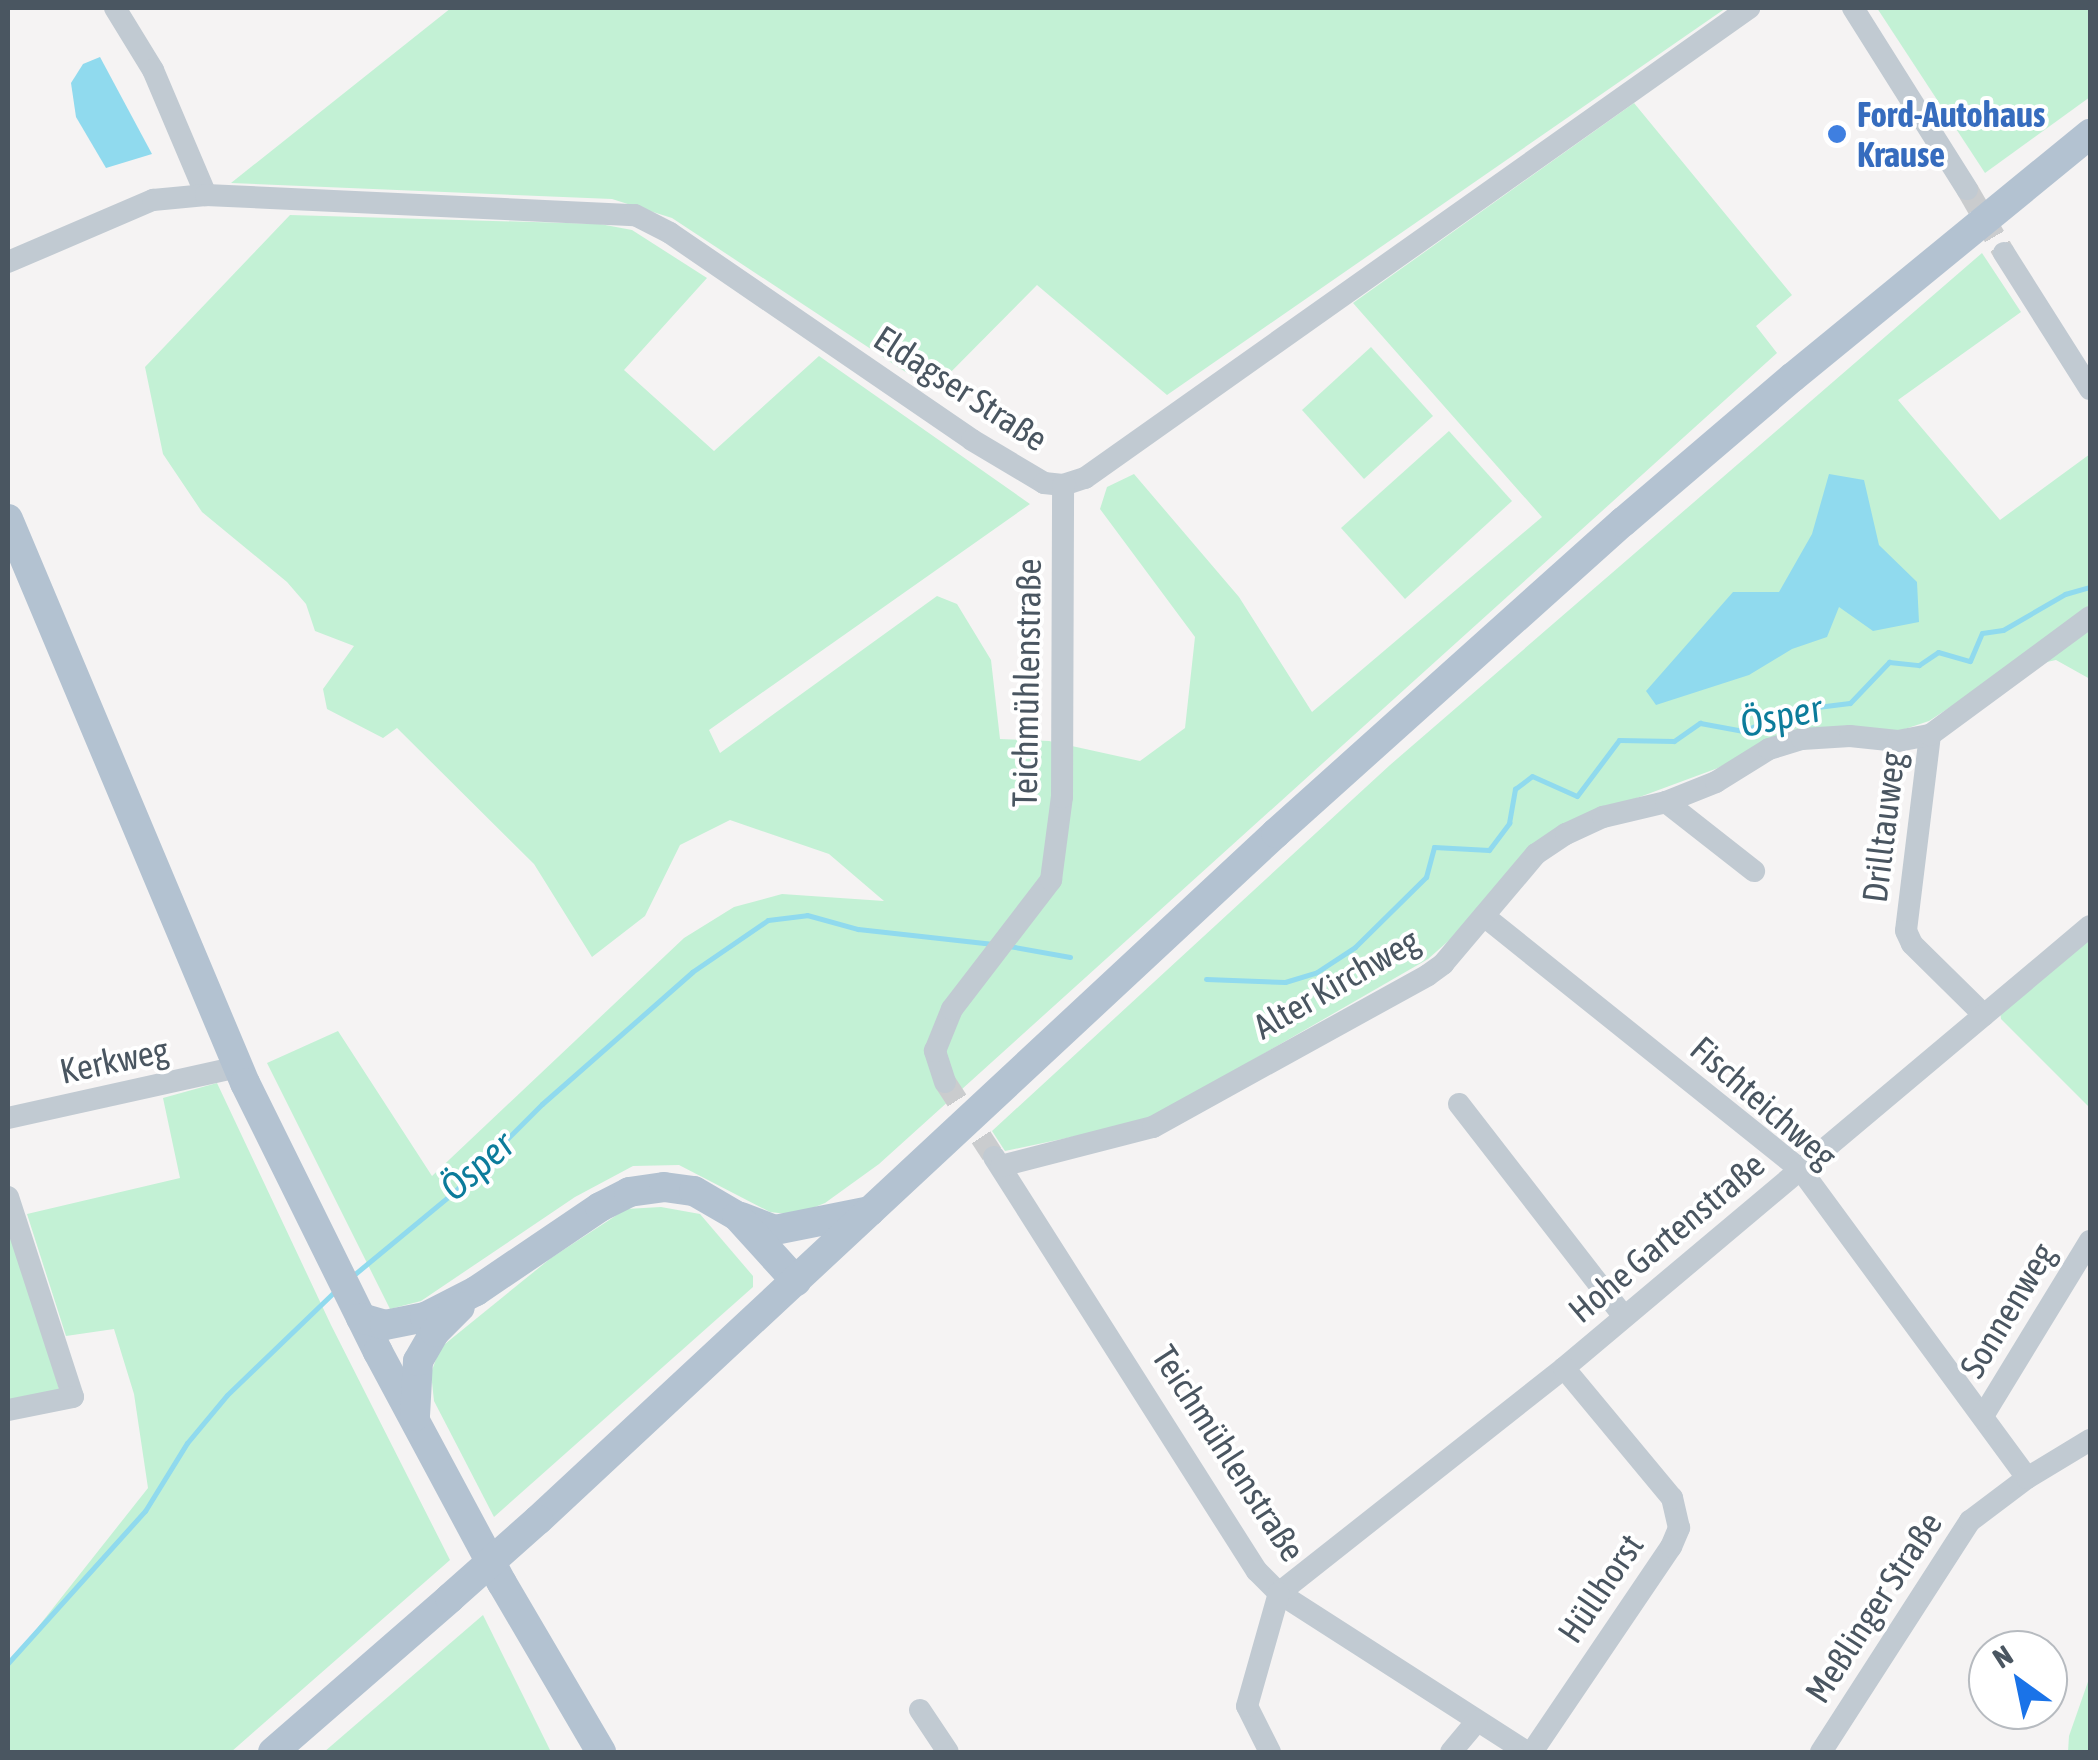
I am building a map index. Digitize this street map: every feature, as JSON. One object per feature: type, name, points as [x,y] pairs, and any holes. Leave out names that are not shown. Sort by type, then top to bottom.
[{"type":"main road","points":[[273,1752],[538,1520],[1276,833],[1623,522],[1808,364],[2090,134]]},
{"type":"main road","points":[[8,519],[237,1067],[414,1420],[590,1744]]},
{"type":"main road","points":[[359,1314],[385,1325],[404,1323],[476,1291],[600,1207],[629,1192],[664,1186],[694,1191],[738,1216],[775,1230],[873,1210]]},
{"type":"main road","points":[[738,1216],[796,1281]]},
{"type":"main road","points":[[414,1420],[418,1361],[435,1332],[476,1291]]},
{"type":"street","points":[[115,8],[153,70],[206,195]]},
{"type":"street","name":"Eldagser Straße","points":[[8,262],[153,200],[206,195],[594,210],[635,215],[670,233],[972,440],[1044,484],[1062,485],[1085,478],[1748,8]]},
{"type":"street","points":[[1853,8],[1967,189]]},
{"type":"street","points":[[2004,253],[2090,389]]},
{"type":"street","name":"Teichmühlenstraße","points":[[945,1082],[934,1050],[952,1009],[1051,880],[1062,797],[1062,485]]},
{"type":"street","points":[[1930,735],[2090,617]]},
{"type":"street","name":"Alter Kirchweg","points":[[997,1160],[1153,1127],[1428,975],[1443,964],[1536,854],[1566,834],[1603,817],[1666,802],[1716,782],[1769,749],[1802,739],[1850,736],[1898,742],[1930,735]]},
{"type":"street","name":"Drilltauweg","points":[[1930,735],[1906,931],[1912,944],[1984,1015]]},
{"type":"street","points":[[1666,802],[1754,870]]},
{"type":"street","name":"Fischteichweg","points":[[1484,916],[1801,1170],[2027,1478]]},
{"type":"street","name":"Hohe Gartenstraße","points":[[1279,1593],[1564,1368],[2090,926]]},
{"type":"street","name":"Kerkweg","points":[[8,1118],[237,1067]]},
{"type":"street","points":[[1459,1104],[1624,1317]]},
{"type":"street","name":"Teichmühlenstraße","points":[[997,1160],[1256,1571],[1279,1593],[1530,1752]]},
{"type":"street","points":[[8,1196],[74,1397],[8,1410]]},
{"type":"street","name":"Sonnenweg","points":[[1984,1416],[2090,1241]]},
{"type":"street","name":"Hüllhorst","points":[[1530,1752],[1672,1547],[1678,1528],[1672,1498],[1564,1368]]},
{"type":"street","name":"Meßlinger Straße","points":[[1821,1752],[1970,1521],[2027,1478],[2090,1440]]},
{"type":"street","points":[[1270,1752],[1247,1706],[1279,1593]]},
{"type":"street","points":[[920,1710],[948,1752]]},
{"type":"street","points":[[1451,1752],[1477,1721]]},
{"type":"green space","points":[[451,8],[1726,8],[1167,395],[1037,285],[933,390],[672,218],[612,199],[231,183]]},
{"type":"green space","points":[[1877,8],[2090,8],[2090,97],[1985,173]]},
{"type":"green space","points":[[1634,103],[1792,295],[1756,326],[1777,353],[879,1164],[825,1203],[795,1215],[770,1212],[679,1165],[633,1166],[575,1197],[421,1301],[390,1309],[267,1063],[338,1031],[432,1176],[684,938],[734,907],[782,894],[884,901],[829,854],[730,820],[680,845],[645,916],[592,957],[534,864],[397,728],[383,738],[327,709],[323,689],[354,646],[315,631],[306,604],[287,582],[202,512],[163,454],[145,367],[290,215],[600,224],[632,230],[707,278],[624,370],[714,451],[819,356],[1030,504],[709,730],[720,753],[937,596],[957,604],[991,660],[1000,739],[1049,741],[1140,761],[1185,728],[1195,637],[1100,509],[1107,487],[1134,474],[1239,597],[1312,712],[1542,517],[1353,303]]},
{"type":"green space","points":[[1982,253],[2021,312],[1898,400],[2000,520],[2090,454],[2090,679],[2056,660],[2005,671],[1929,721],[1893,733],[1859,727],[1789,730],[1718,768],[1591,815],[1428,959],[1147,1121],[1005,1151],[992,1131],[1390,765]]},
{"type":"green space","points":[[1371,347],[1433,416],[1364,479],[1302,410]]},
{"type":"green space","points":[[1449,431],[1512,501],[1405,599],[1341,528]]},
{"type":"green space","points":[[2090,936],[2090,1108],[2001,1019],[2000,1011]]},
{"type":"green space","points":[[217,1083],[331,1325],[450,1560],[231,1752],[8,1752],[8,1665],[148,1488],[134,1394],[114,1329],[66,1336],[27,1214],[180,1178],[163,1098]]},
{"type":"green space","points":[[661,1207],[700,1214],[753,1276],[753,1287],[494,1517],[434,1401],[431,1373],[440,1348],[551,1258],[626,1209]]},
{"type":"green space","points":[[8,1215],[60,1392],[8,1402]]},
{"type":"green space","points":[[483,1615],[551,1752],[324,1752]]},
{"type":"green space","points":[[2090,1676],[2090,1752],[2068,1752],[2069,1736]]},
{"type":"water","points":[[100,57],[152,154],[106,168],[76,117],[71,83],[83,64]]},
{"type":"water","points":[[1829,474],[1864,480],[1879,545],[1917,582],[1919,622],[1873,631],[1839,607],[1827,637],[1792,649],[1749,675],[1656,705],[1646,691],[1733,592],[1779,592],[1812,534]]},
{"type":"waterway","name":"Ösper","points":[[1206,979],[1285,982],[1317,972],[1355,947],[1426,877],[1434,847],[1489,850],[1509,823],[1515,789],[1532,776],[1577,796],[1619,740],[1674,741],[1700,723],[1743,731],[1793,710],[1850,703],[1889,662],[1919,665],[1938,652],[1970,661],[1982,633],[2003,630],[2065,594],[2090,587]]},
{"type":"waterway","name":"Ösper","points":[[350,1278],[455,1191],[542,1104],[692,972],[768,920],[807,915],[858,929],[993,944]]},
{"type":"waterway","name":"Ösper","points":[[1009,946],[1070,957]]},
{"type":"waterway","name":"Ösper","points":[[8,1663],[145,1511],[187,1443],[227,1395],[335,1291]]},
{"type":"tunnel","points":[[1967,189],[2004,253]]},
{"type":"tunnel","points":[[945,1082],[992,1154]]},
{"type":"place","name":"Ford-Autohaus Krause","points":[[1837,134]]}]
